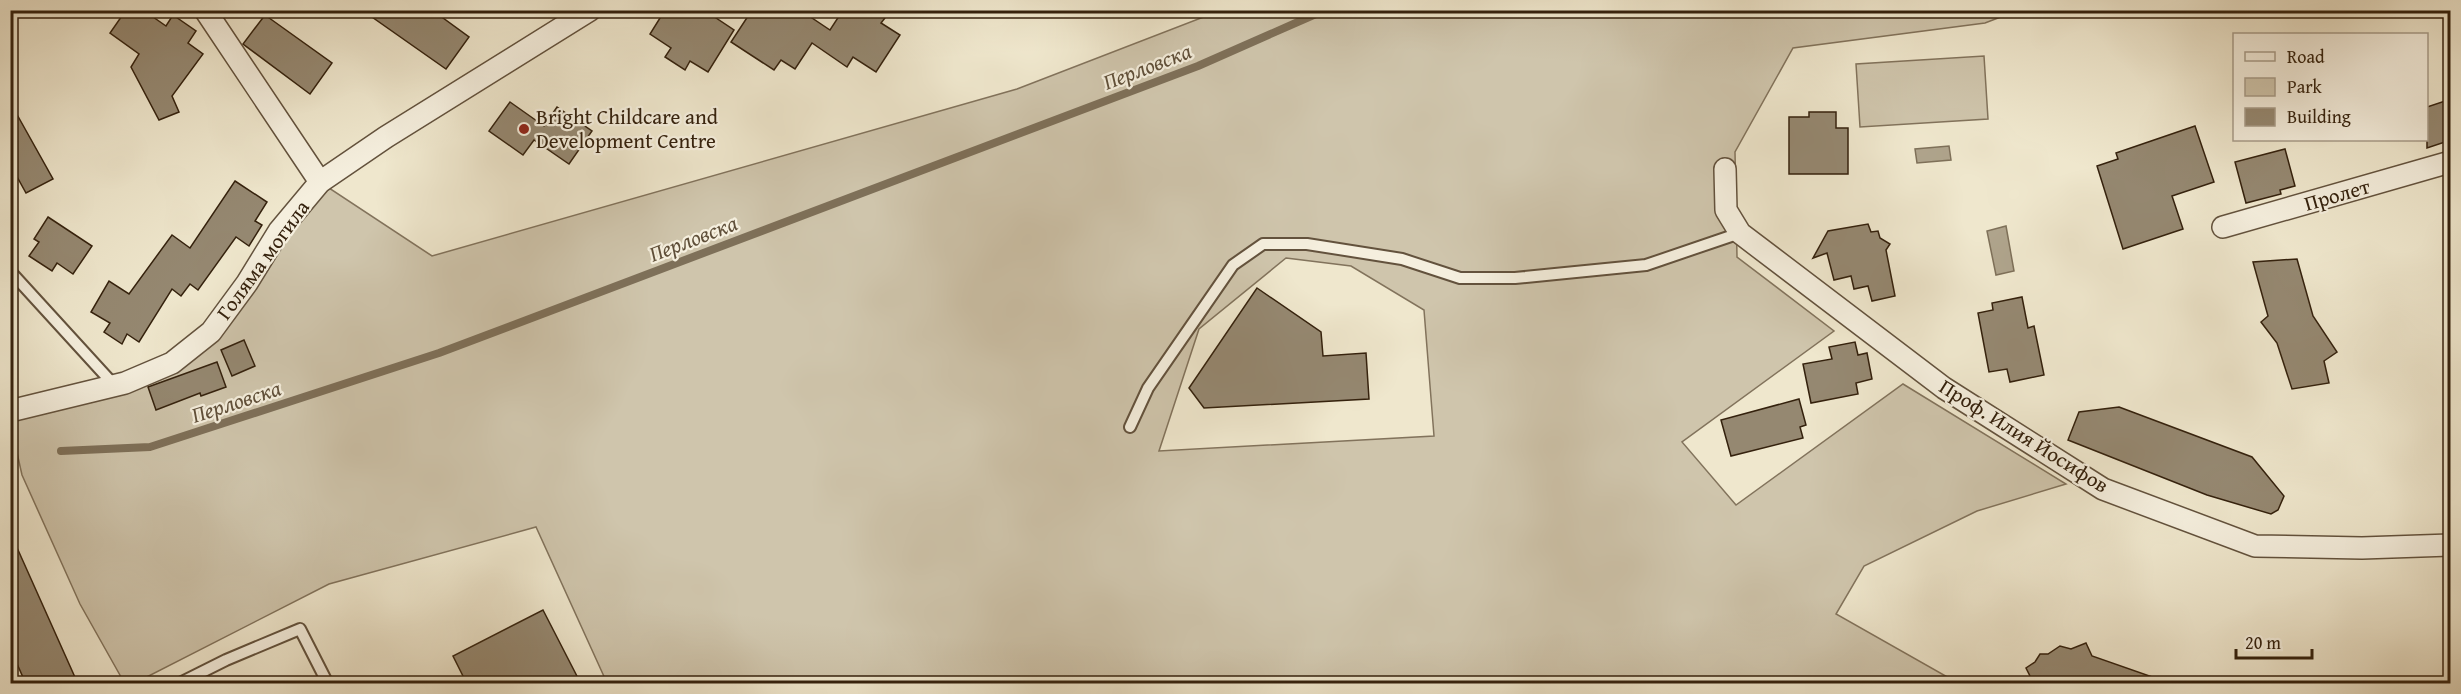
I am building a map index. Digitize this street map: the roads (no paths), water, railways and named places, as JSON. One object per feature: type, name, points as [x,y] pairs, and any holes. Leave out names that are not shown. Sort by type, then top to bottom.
[{"type":"street","points":[[205,10],[320,182]]},
{"type":"street","name":"Голяма могила","points":[[10,411],[115,386],[172,363],[211,332],[247,283],[279,231],[320,182],[386,137],[590,10]]},
{"type":"street","name":"Пролет","points":[[2223,227],[2451,162]]},
{"type":"street","name":"Проф. Илия Йосифов","points":[[1725,169],[1726,210],[1740,232],[1944,388],[2103,489],[2255,546],[2362,548],[2451,545]]},
{"type":"lane","points":[[1130,427],[1148,388],[1233,265],[1263,244],[1307,244],[1402,259],[1460,278],[1515,278],[1646,265],[1740,232]]},
{"type":"lane","points":[[10,271],[115,386]]},
{"type":"lane","points":[[178,684],[226,660],[300,629],[328,684]]},
{"type":"waterway","name":"Перловска","points":[[61,451],[150,447],[439,353],[1198,66],[1325,10]]},
{"type":"place","name":"Bright Childcare and Development Centre","points":[[524,129]]}]
